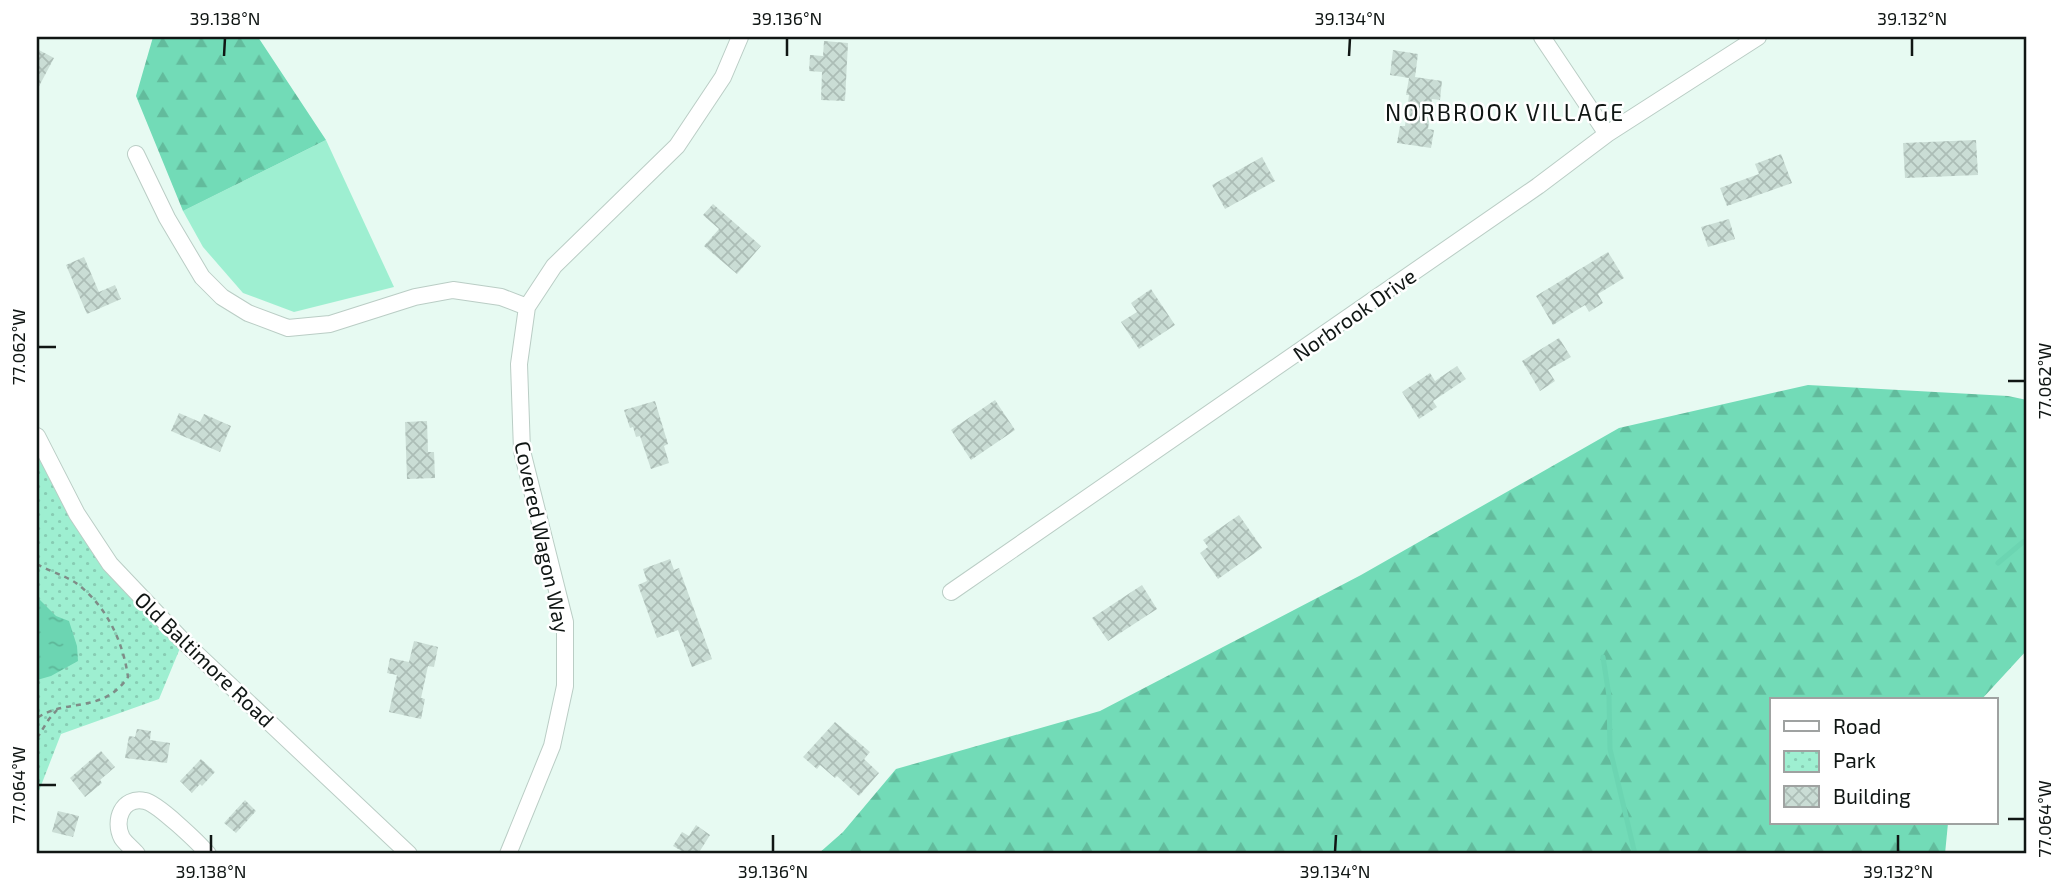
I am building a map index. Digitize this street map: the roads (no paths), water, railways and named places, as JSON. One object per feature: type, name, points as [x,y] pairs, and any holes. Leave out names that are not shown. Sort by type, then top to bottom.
[{"type":"street","name":"Covered Wagon Way","points":[[509,854],[552,746],[565,686],[565,622],[522,451],[519,364],[527,307],[554,266],[677,146],[723,77],[740,37]]},
{"type":"street","points":[[1542,37],[1607,134]]},
{"type":"street","name":"Norbrook Drive","points":[[951,592],[1538,187],[1607,134],[1758,37]]},
{"type":"street","points":[[135,154],[167,218],[202,277],[222,297],[248,313],[288,328],[330,324],[415,297],[453,289],[501,297],[527,307]]},
{"type":"street","name":"Old Baltimore Road","points":[[37,436],[77,514],[110,564],[183,641],[409,854]]},
{"type":"street","points":[[137,854],[123,838],[118,819],[128,803],[144,800],[156,806],[208,854]]},
{"type":"water","points":[[37,597],[56,616],[69,621],[77,646],[78,661],[51,676],[37,680]]},
{"type":"waterway","points":[[1998,563],[2027,541]]},
{"type":"waterway","points":[[1603,657],[1609,696],[1610,749],[1635,854]]},
{"type":"district","name":"NORBROOK VILLAGE","points":[[1505,112]]}]
